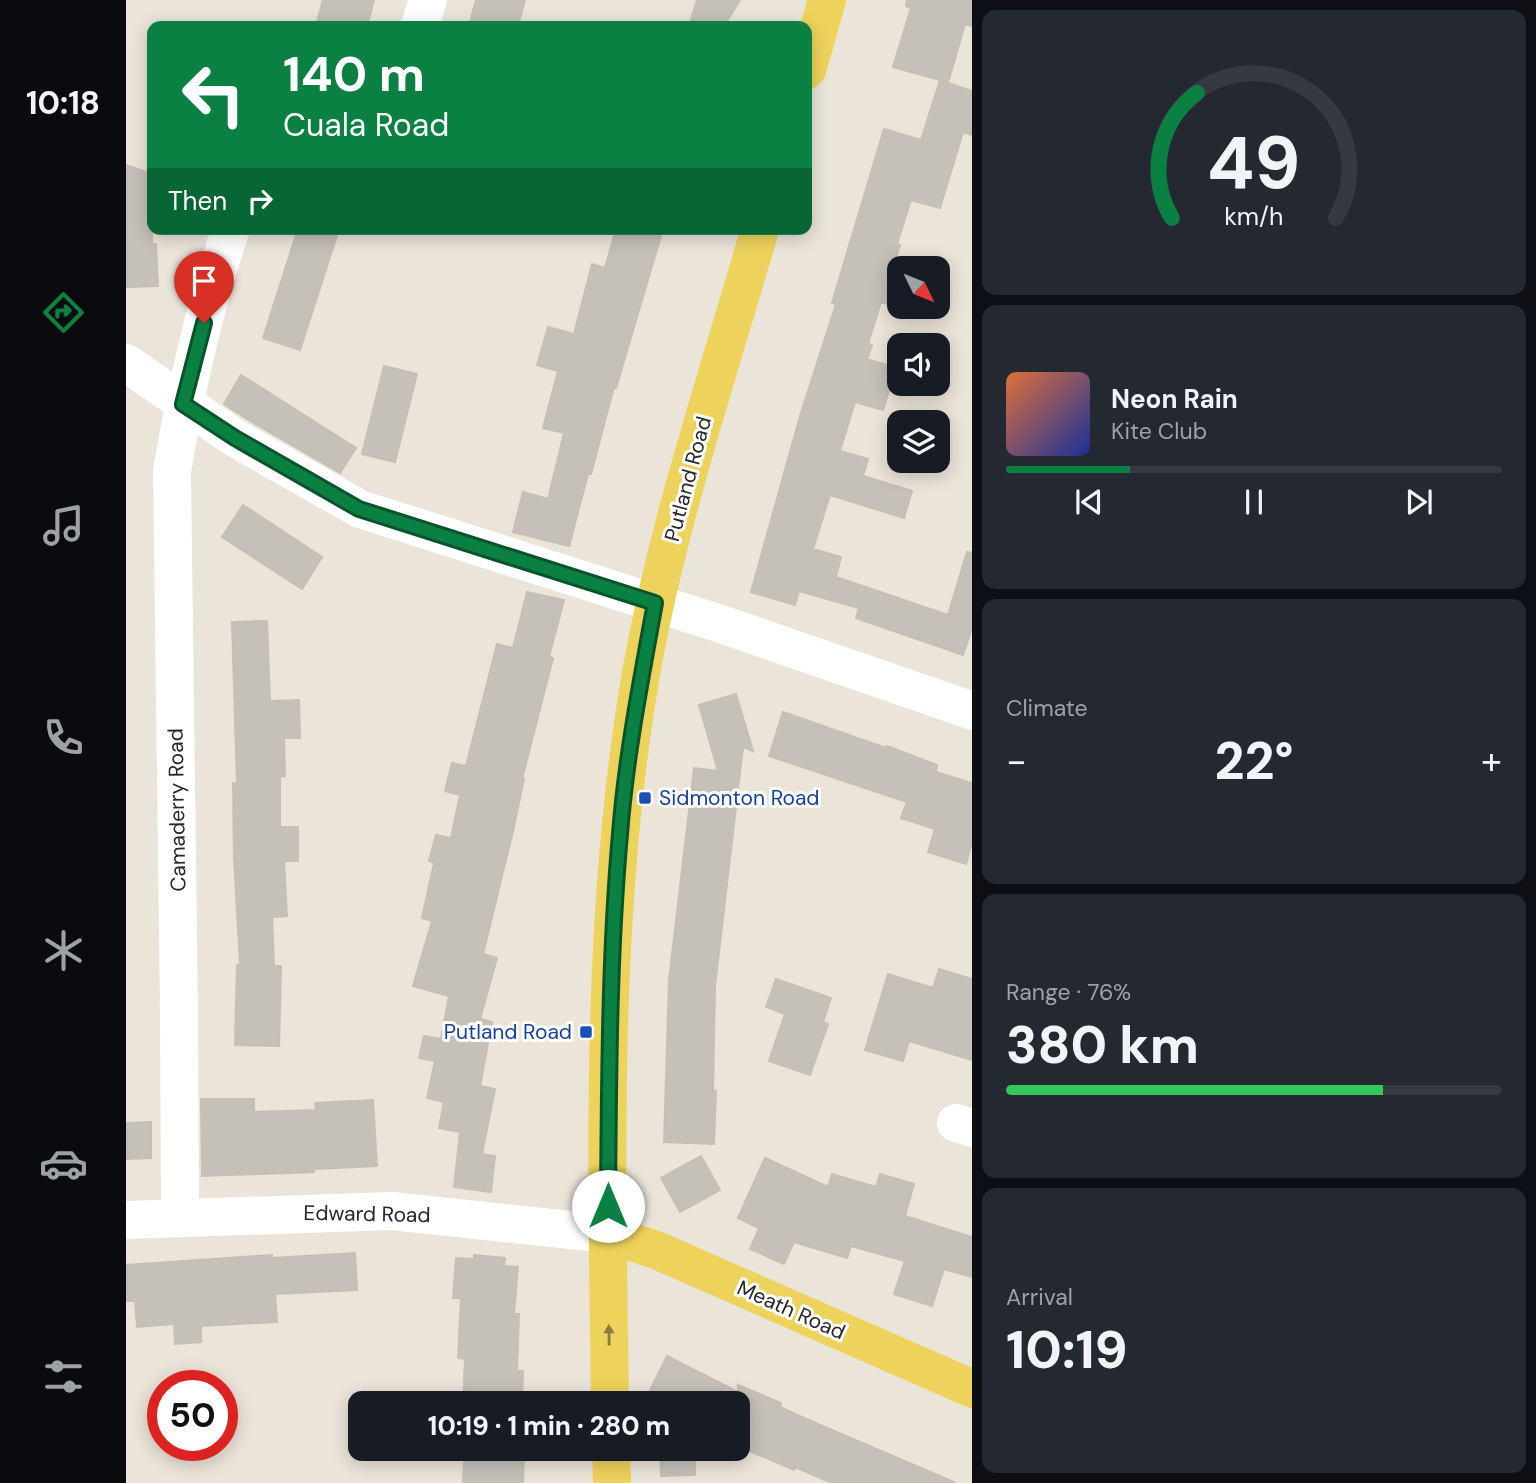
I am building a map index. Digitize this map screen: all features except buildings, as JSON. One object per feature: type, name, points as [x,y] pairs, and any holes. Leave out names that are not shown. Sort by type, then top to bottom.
[{"type":"main road","points":[[812,52],[827,0]]},
{"type":"main road","name":"Putland Road","points":[[610,1391],[610,986],[620,832],[636,703],[655,603],[691,463],[758,235]]},
{"type":"main road","name":"Meath Road","points":[[608,1234],[656,1250],[972,1389]]},
{"type":"main road","points":[[611,1461],[612,1483]]},
{"type":"street","points":[[422,21],[428,0]]},
{"type":"street","name":"Camaderry Road","points":[[180,1217],[172,471],[183,404],[217,270],[229,235]]},
{"type":"street","points":[[126,363],[235,438],[359,509],[969,699]]},
{"type":"street","name":"Edward Road","points":[[126,1220],[392,1211],[608,1234]]},
{"type":"place","name":"Sidmonton Road","points":[[645,798]]},
{"type":"place","name":"Putland Road","points":[[586,1032]]},
{"type":"route","points":[[204,323],[183,404],[235,438],[359,509],[655,603],[636,703],[620,832],[610,986],[608,1206]]}]
